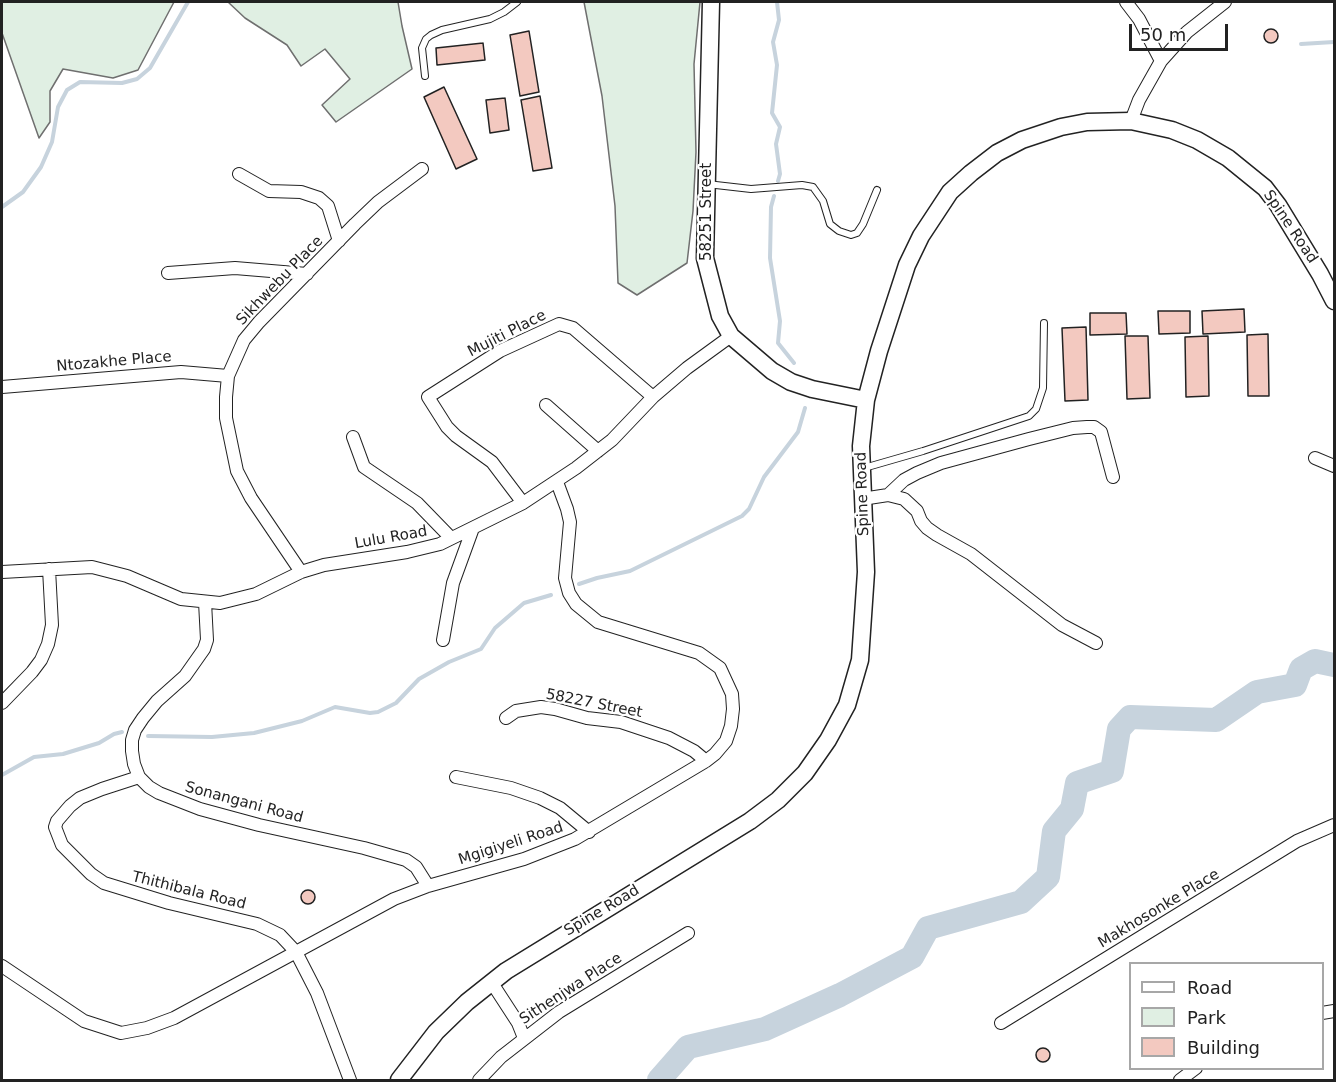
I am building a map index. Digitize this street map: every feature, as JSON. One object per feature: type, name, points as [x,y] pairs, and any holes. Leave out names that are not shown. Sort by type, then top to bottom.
[{"type":"street","name":"58251 Street","points":[[711,2],[705,258],[720,316],[731,336],[772,371],[791,382],[812,389],[866,400]]},
{"type":"street","points":[[1126,2],[1139,19],[1161,62]]},
{"type":"street","points":[[1131,121],[1139,100],[1161,62],[1187,32],[1226,2]]},
{"type":"street","name":"Spine Road","points":[[399,1080],[436,1032],[467,1002],[506,971],[750,820],[778,800],[805,773],[828,740],[847,705],[860,660],[866,572],[861,470],[862,430],[866,400],[879,351],[907,266],[921,236],[950,192],[971,173],[997,153],[1022,140],[1061,127],[1087,122],[1131,121],[1172,130],[1197,140],[1228,158],[1265,188],[1278,205],[1335,302]]},
{"type":"street","name":"Sikhwebu Place","points":[[301,572],[251,498],[237,471],[226,418],[228,376],[244,340],[259,322],[378,202],[422,169]]},
{"type":"street","points":[[239,174],[269,191],[301,192],[319,198],[328,206],[339,241]]},
{"type":"street","points":[[168,273],[235,268],[308,274]]},
{"type":"street","name":"Mujiti Place","points":[[523,503],[492,462],[447,427],[428,397],[500,351],[559,324],[573,328],[653,397]]},
{"type":"street","name":"Lulu Road","points":[[2,572],[92,567],[127,576],[181,599],[220,603],[256,594],[301,572],[324,565],[407,552],[440,544],[523,503],[557,482],[598,451],[653,397],[687,368],[731,336]]},
{"type":"street","name":"Ntozakhe Place","points":[[2,387],[182,372],[228,376]]},
{"type":"street","points":[[546,405],[598,451]]},
{"type":"street","points":[[888,495],[904,480],[941,463],[1073,428],[1094,427],[1101,432],[1113,477]]},
{"type":"street","points":[[353,437],[364,467],[417,503],[451,538]]},
{"type":"street","points":[[1316,458],[1335,466]]},
{"type":"street","name":"Mgigiyeli Road","points":[[2,966],[84,1021],[121,1033],[147,1028],[174,1018],[394,899],[428,886],[524,859],[589,832],[706,761],[726,741],[731,726],[732,693],[727,681],[720,668],[699,653],[597,622],[576,604],[569,593],[565,578],[570,522],[557,482]]},
{"type":"street","points":[[862,499],[888,495],[904,499],[917,511],[927,528],[971,554],[1062,625],[1096,643]]},
{"type":"street","points":[[443,640],[453,583],[473,528]]},
{"type":"street","points":[[2,703],[32,672],[41,660],[48,644],[52,625],[49,569]]},
{"type":"street","points":[[139,777],[132,751],[135,730],[158,701],[185,676],[204,649],[207,640],[205,602]]},
{"type":"street","name":"58227 Street","points":[[506,718],[516,711],[541,707],[587,718],[621,722],[669,738],[694,751],[706,761]]},
{"type":"street","name":"Sonangani Road","points":[[139,777],[149,787],[169,798],[201,809],[406,860],[416,867],[428,886]]},
{"type":"street","name":"Thithibala Road","points":[[139,777],[80,798],[70,806],[57,821],[55,827],[62,845],[91,874],[104,883],[169,903],[256,924],[280,935],[296,952],[317,993],[350,1080]]},
{"type":"street","points":[[456,777],[511,788],[540,798],[572,816],[589,832]]},
{"type":"street","name":"Makhosonke Place","points":[[1001,1023],[1297,841],[1335,825]]},
{"type":"street","name":"Sithenjwa Place","points":[[479,1080],[524,1038],[559,1012],[688,933]]},
{"type":"street","points":[[492,983],[518,1023],[524,1038]]},
{"type":"street","points":[[1180,1080],[1193,1070]]},
{"type":"lane","points":[[425,76],[422,48],[426,39],[442,30],[490,19],[517,2]]},
{"type":"lane","points":[[707,184],[751,189],[802,185],[813,187],[823,201],[830,224],[838,231],[851,235],[857,233],[863,224],[877,190]]},
{"type":"lane","points":[[861,470],[1029,416],[1036,409],[1043,388],[1044,323]]},
{"type":"green space","points":[[2,2],[174,2],[138,70],[113,78],[63,69],[50,91],[50,122],[39,138],[2,33]]},
{"type":"green space","points":[[228,2],[398,2],[412,69],[336,122],[322,105],[350,79],[325,49],[301,66],[287,45],[245,18]]},
{"type":"green space","points":[[584,2],[700,2],[694,64],[696,152],[687,263],[637,295],[618,283],[615,206],[602,96]]},
{"type":"building","points":[[1271,29],[1276,31],[1278,36],[1276,41],[1271,43],[1266,41],[1264,36],[1266,31]]},
{"type":"building","points":[[529,31],[539,92],[520,96],[510,35]]},
{"type":"building","points":[[483,43],[485,60],[437,65],[436,48]]},
{"type":"building","points":[[444,87],[477,159],[456,169],[424,97]]},
{"type":"building","points":[[540,96],[552,168],[533,171],[521,100]]},
{"type":"building","points":[[505,98],[509,130],[490,133],[486,100]]},
{"type":"building","points":[[1244,309],[1245,332],[1203,334],[1202,311]]},
{"type":"building","points":[[1158,311],[1190,311],[1190,333],[1159,334]]},
{"type":"building","points":[[1090,313],[1126,313],[1127,334],[1090,335]]},
{"type":"building","points":[[1086,327],[1088,400],[1065,401],[1062,328]]},
{"type":"building","points":[[1268,334],[1269,396],[1248,396],[1247,335]]},
{"type":"building","points":[[1125,336],[1148,336],[1150,398],[1127,399]]},
{"type":"building","points":[[1208,336],[1209,396],[1186,397],[1185,337]]},
{"type":"building","points":[[308,890],[313,892],[315,897],[313,902],[308,904],[303,902],[301,897],[303,892]]},
{"type":"building","points":[[1043,1048],[1048,1050],[1050,1055],[1048,1060],[1043,1062],[1038,1060],[1036,1055],[1038,1050]]},
{"type":"waterway","points":[[2,207],[23,192],[41,167],[52,142],[58,107],[67,90],[80,82],[122,83],[137,79],[150,68],[188,2]]},
{"type":"waterway","points":[[777,2],[779,20],[773,42],[777,65],[772,113],[780,127],[776,144],[780,174],[778,181]]},
{"type":"waterway","points":[[1301,44],[1334,42]]},
{"type":"waterway","points":[[774,196],[771,207],[770,258],[780,321],[778,343],[794,363]]},
{"type":"waterway","points":[[579,584],[630,571],[742,516],[749,509],[764,477],[798,432],[805,408]]},
{"type":"waterway","points":[[148,736],[212,737],[254,733],[302,721],[335,707],[370,713],[378,712],[396,703],[419,679],[449,662],[481,649],[495,628],[524,603],[551,595]]},
{"type":"waterway","points":[[659,1080],[688,1047],[765,1029],[840,995],[912,957],[928,928],[1021,902],[1048,877],[1054,831],[1072,809],[1077,783],[1112,771],[1119,729],[1130,717],[1216,720],[1257,692],[1295,685],[1301,669],[1315,661],[1334,665]]},
{"type":"waterway","points":[[2,775],[34,757],[63,754],[99,743],[122,732]]}]
